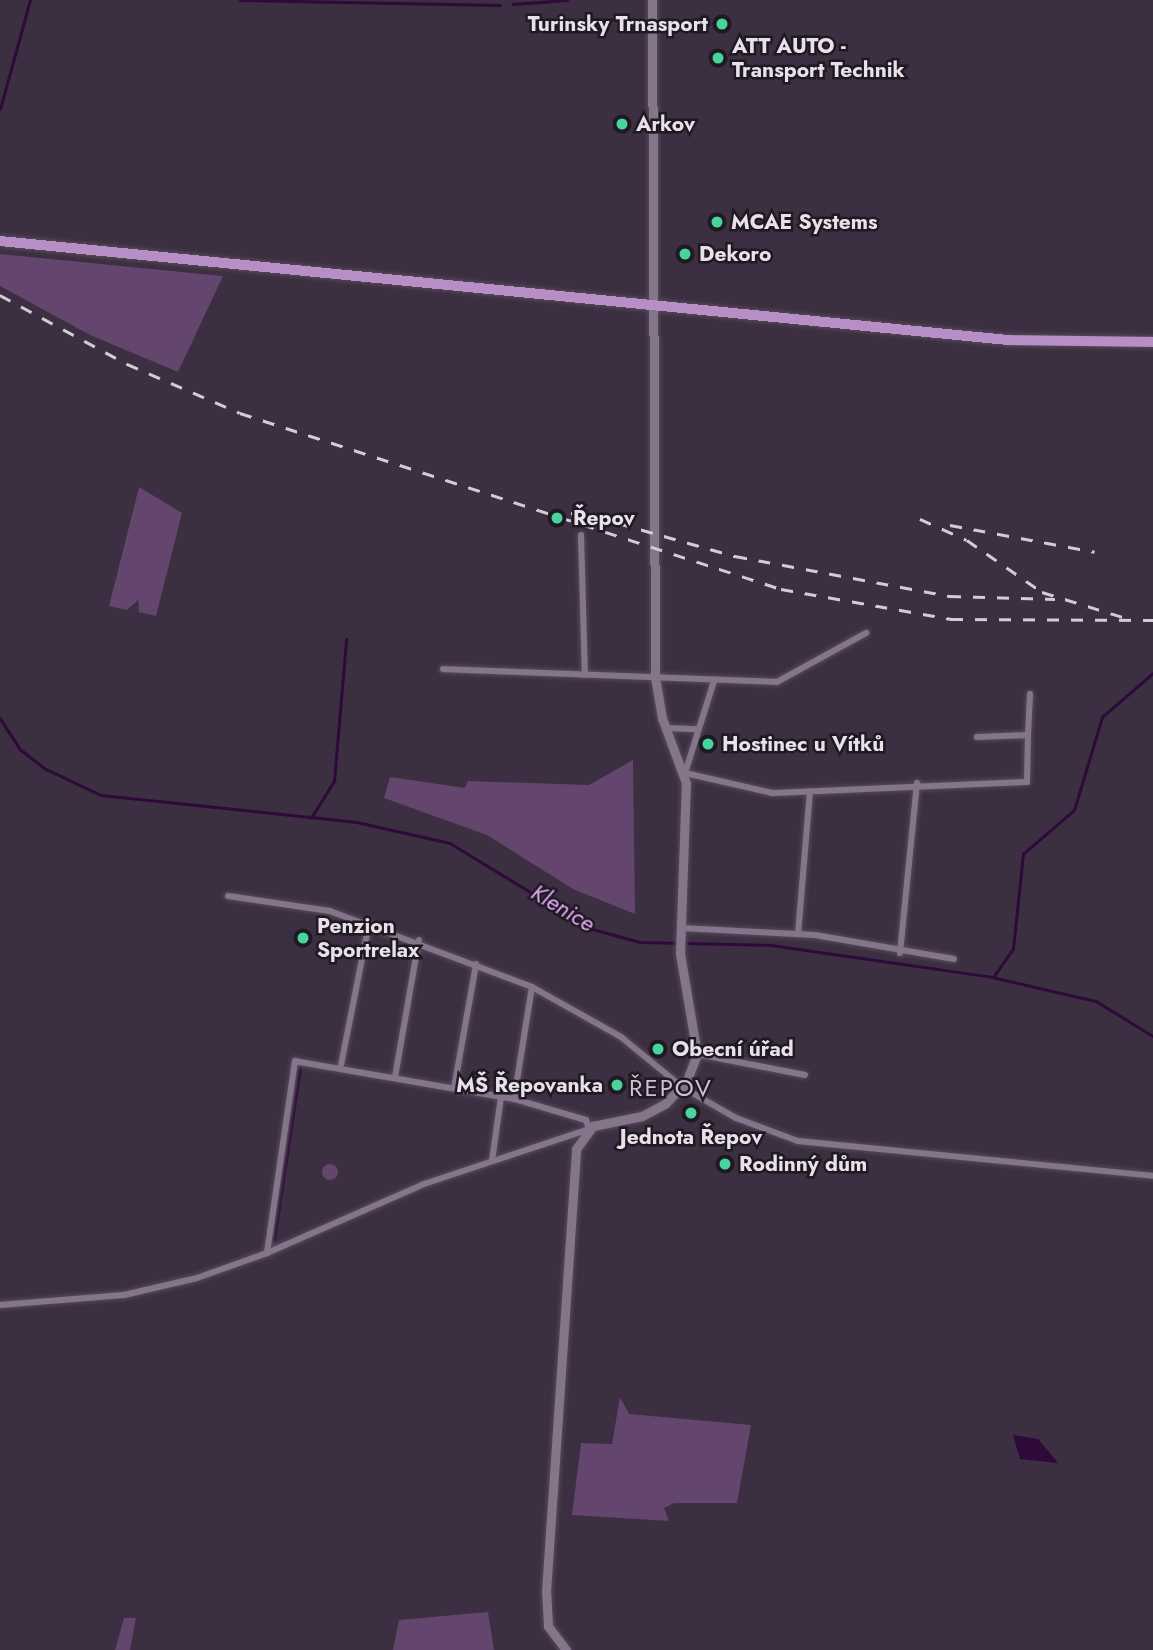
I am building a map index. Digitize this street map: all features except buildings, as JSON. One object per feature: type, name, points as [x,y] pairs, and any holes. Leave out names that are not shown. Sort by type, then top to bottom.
[{"type":"main road","points":[[0,241],[1008,340],[1153,342]]},
{"type":"street","points":[[652,0],[651,304],[655,677],[665,728],[685,773]]},
{"type":"street","points":[[581,535],[585,674]]},
{"type":"street","points":[[443,669],[777,682],[866,633]]},
{"type":"street","points":[[0,1305],[124,1295],[267,1253],[492,1161],[589,1129],[649,1114],[682,1087],[698,1054],[680,953],[685,773],[714,681]]},
{"type":"street","points":[[685,773],[772,793],[918,783],[1027,782],[1030,694]]},
{"type":"street","points":[[665,728],[698,729]]},
{"type":"street","points":[[977,737],[1028,735]]},
{"type":"street","points":[[900,953],[918,783]]},
{"type":"street","points":[[798,934],[810,792]]},
{"type":"street","points":[[228,896],[330,911],[419,940],[532,987],[621,1037],[682,1087],[736,1118],[798,1141],[1020,1168],[1153,1176]]},
{"type":"street","points":[[341,1065],[369,923]]},
{"type":"street","points":[[681,931],[798,934],[900,953],[954,958]]},
{"type":"street","points":[[395,1077],[419,940]]},
{"type":"street","points":[[454,1088],[476,964]]},
{"type":"street","points":[[514,1099],[532,987]]},
{"type":"street","points":[[698,1054],[805,1075]]},
{"type":"street","points":[[267,1253],[295,1061],[341,1065],[577,1113],[589,1129]]},
{"type":"street","points":[[492,1161],[500,1097]]},
{"type":"street","points":[[566,1650],[548,1626],[546,1592],[572,1181],[576,1149],[589,1129]]},
{"type":"shaded area","points":[[0,254],[223,276],[178,372],[90,335],[0,286]]},
{"type":"shaded area","points":[[139,487],[182,513],[156,616],[139,612],[138,600],[127,610],[109,606]]},
{"type":"shaded area","points":[[633,760],[635,914],[573,889],[487,835],[384,798],[390,777],[465,788],[468,781],[589,785]]},
{"type":"shaded area","points":[[330,1164],[338,1172],[330,1180],[322,1172]]},
{"type":"shaded area","points":[[620,1397],[629,1414],[751,1425],[737,1503],[674,1503],[664,1508],[669,1521],[572,1515],[581,1443],[612,1444]]},
{"type":"shaded area","points":[[1013,1435],[1038,1439],[1058,1463],[1020,1459]]},
{"type":"shaded area","points":[[488,1612],[494,1650],[393,1650],[399,1620]]},
{"type":"shaded area","points":[[124,1618],[136,1618],[130,1650],[115,1650]]},
{"type":"waterway","points":[[0,109],[30,0]]},
{"type":"waterway","points":[[240,0],[500,5]]},
{"type":"waterway","points":[[513,4],[567,0]]},
{"type":"waterway","points":[[311,818],[334,781],[346,640]]},
{"type":"waterway","points":[[994,976],[1013,949],[1023,854],[1074,810],[1102,717],[1153,673]]},
{"type":"waterway","name":"Klenice","points":[[0,718],[20,749],[46,769],[101,795],[357,822],[450,843],[589,928],[640,942],[771,945],[992,977],[1096,1001],[1153,1036]]},
{"type":"waterway","points":[[274,1240],[300,1068]]},
{"type":"railway","points":[[0,295],[127,364],[240,413],[781,589],[951,619],[1153,620]]},
{"type":"railway","points":[[571,513],[625,524]]},
{"type":"railway","points":[[920,519],[967,540],[1042,592],[1123,617]]},
{"type":"railway","points":[[618,523],[735,556],[949,596],[1055,599]]},
{"type":"railway","points":[[950,525],[1095,552]]},
{"type":"place","name":"Turinsky Trnasport","points":[[722,24]]},
{"type":"place","name":"ATT AUTO - Transport Technik","points":[[718,58]]},
{"type":"place","name":"Arkov","points":[[622,124]]},
{"type":"place","name":"MCAE Systems","points":[[717,222]]},
{"type":"place","name":"Dekoro","points":[[685,254]]},
{"type":"place","name":"Řepov","points":[[557,518]]},
{"type":"place","name":"Hostinec u Vítků","points":[[708,744]]},
{"type":"place","name":"Penzion Sportrelax","points":[[303,938]]},
{"type":"place","name":"Obecní úřad","points":[[658,1049]]},
{"type":"place","name":"MŠ Řepovanka","points":[[617,1085]]},
{"type":"place","name":"Jednota Řepov","points":[[691,1113]]},
{"type":"place","name":"Rodinný dům","points":[[725,1164]]},
{"type":"district","name":"ŘEPOV","points":[[671,1088]]}]
